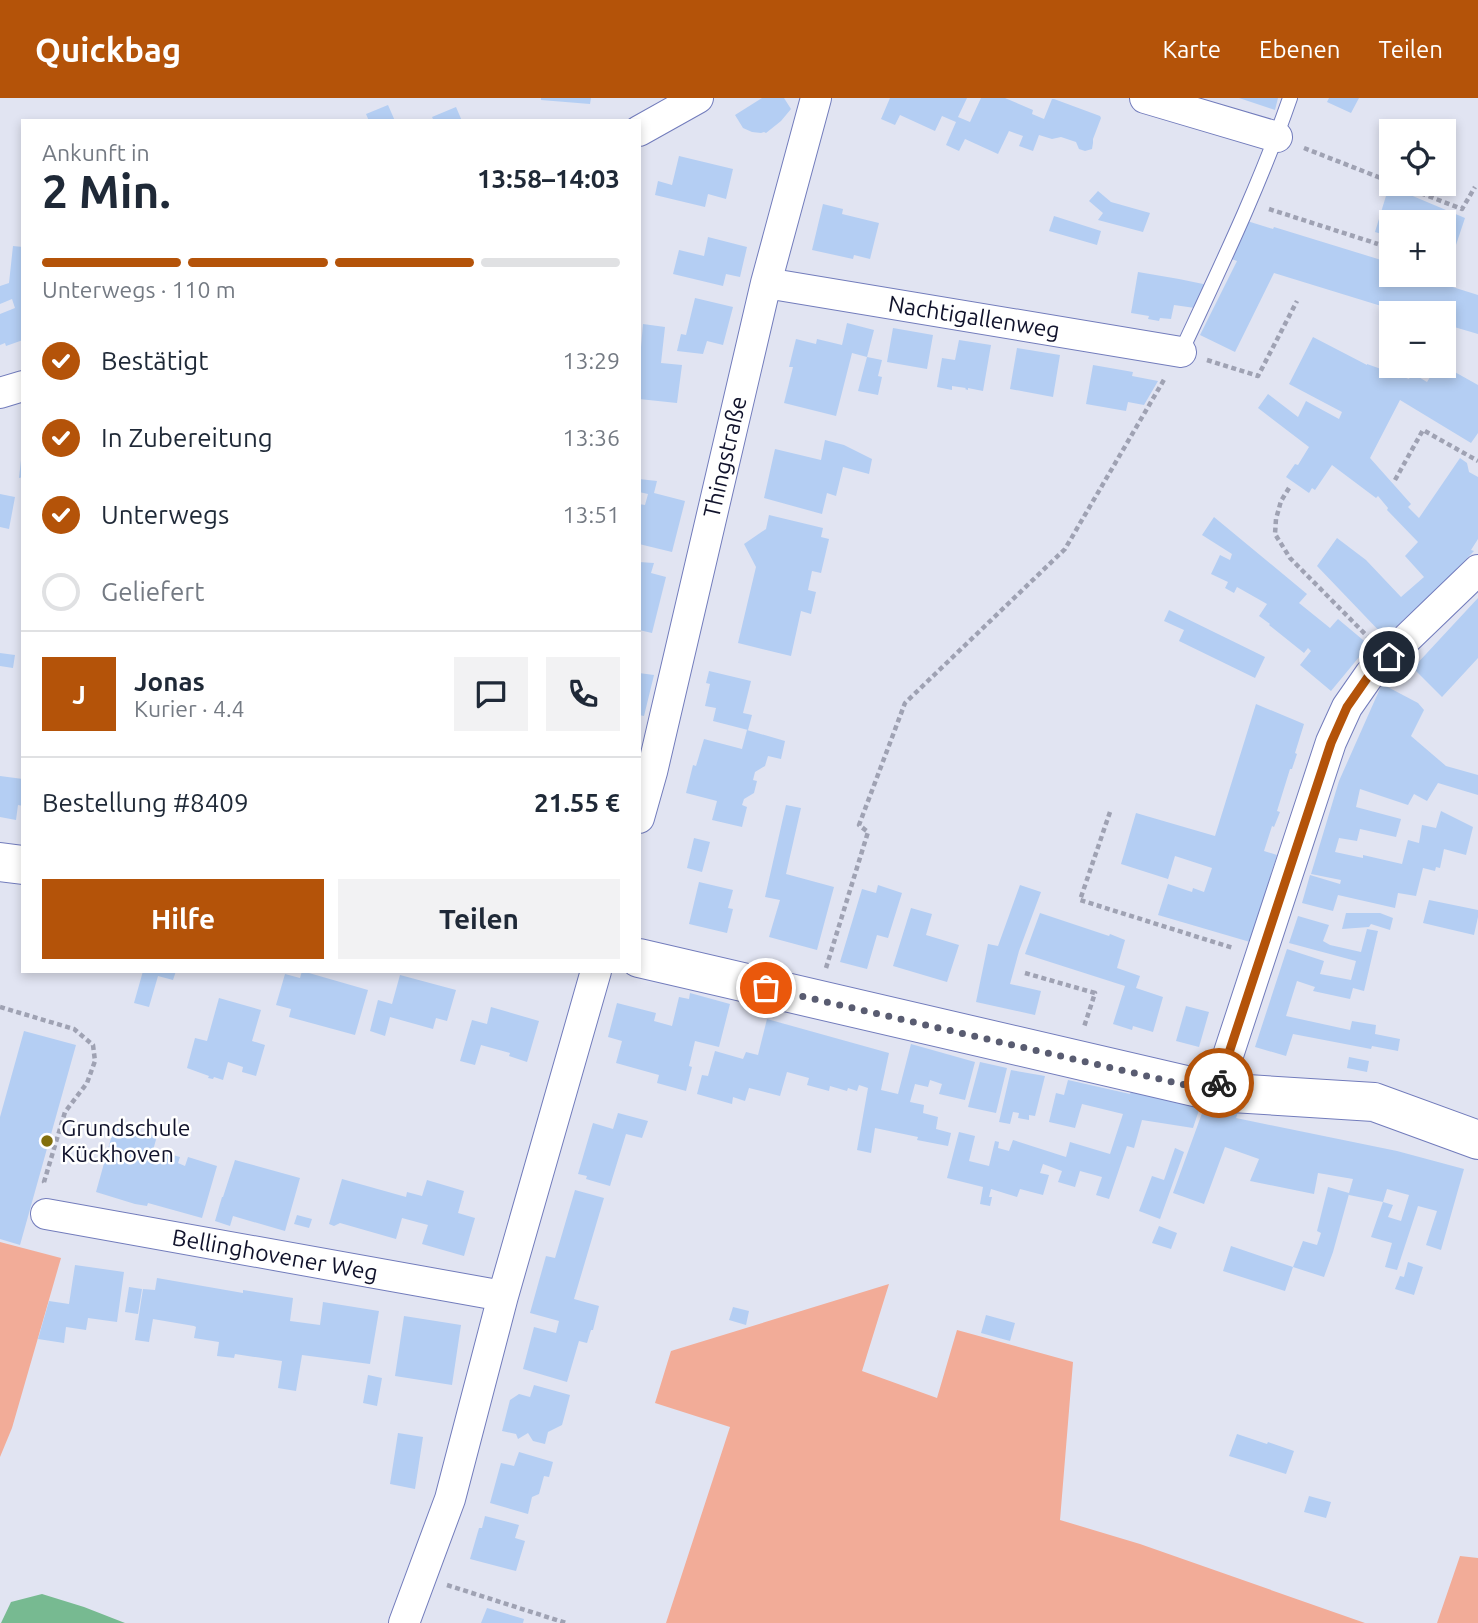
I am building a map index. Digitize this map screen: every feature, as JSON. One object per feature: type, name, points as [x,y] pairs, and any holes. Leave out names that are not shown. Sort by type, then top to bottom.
[{"type":"street","points":[[641,130],[698,98]]},
{"type":"street","name":"Thingstraße","points":[[641,802],[645,771],[766,283],[816,98]]},
{"type":"street","points":[[1145,98],[1277,137]]},
{"type":"street","name":"Nachtigallenweg","points":[[766,283],[1181,352]]},
{"type":"street","points":[[0,393],[21,387]]},
{"type":"street","points":[[1216,1092],[1331,743],[1347,707],[1370,674],[1478,570]]},
{"type":"street","points":[[0,862],[21,865]]},
{"type":"street","points":[[641,958],[1216,1092],[1374,1102],[1478,1140]]},
{"type":"street","points":[[404,1623],[450,1499],[503,1296],[595,973]]},
{"type":"street","name":"Bellinghovener Weg","points":[[46,1214],[503,1296]]},
{"type":"lane","points":[[1181,352],[1277,137],[1290,98]]},
{"type":"path","points":[[1277,137],[1379,177]]},
{"type":"path","points":[[1428,196],[1462,209],[1475,187]]},
{"type":"path","points":[[1248,202],[1378,244]]},
{"type":"path","points":[[816,999],[868,832],[859,825],[905,703],[1065,549],[1181,352],[1258,376],[1297,301]]},
{"type":"path","points":[[1395,480],[1423,430],[1478,461]]},
{"type":"path","points":[[1289,488],[1281,501],[1275,534],[1290,558],[1389,657]]},
{"type":"path","points":[[1110,812],[1080,900],[1261,957]]},
{"type":"path","points":[[1025,973],[1095,993],[1074,1058]]},
{"type":"path","points":[[0,1007],[74,1030],[93,1045],[95,1061],[87,1083],[65,1112],[44,1182],[51,1193],[46,1214]]},
{"type":"path","points":[[422,1576],[566,1623]]},
{"type":"shaded area","points":[[0,1242],[61,1258],[12,1428],[0,1457]]},
{"type":"shaded area","points":[[889,1284],[862,1371],[937,1398],[957,1330],[1073,1362],[1060,1520],[1140,1544],[1365,1623],[666,1623],[730,1427],[655,1403],[671,1351]]},
{"type":"shaded area","points":[[1460,1556],[1478,1558],[1478,1623],[1437,1623]]},
{"type":"shaded area","points":[[42,1594],[125,1623],[1,1623],[11,1602]]},
{"type":"building","points":[[541,98],[591,98],[590,104]]},
{"type":"building","points":[[762,98],[784,98],[791,109],[766,133],[743,128],[735,115]]},
{"type":"building","points":[[890,98],[967,98],[958,117],[970,122],[981,98],[1005,98],[1033,110],[1032,114],[1044,119],[1054,99],[1101,118],[1092,149],[1085,151],[1079,149],[1076,142],[1061,137],[1052,139],[1039,135],[1033,151],[1019,146],[1023,136],[1009,131],[998,154],[965,139],[959,151],[946,145],[956,122],[942,116],[935,131],[900,115],[895,125],[881,119]]},
{"type":"building","points":[[1239,98],[1278,98],[1275,110]]},
{"type":"building","points":[[1329,98],[1359,98],[1351,113],[1327,102]]},
{"type":"building","points":[[388,105],[394,119],[368,119],[366,114]]},
{"type":"building","points":[[456,107],[461,119],[433,119],[432,117]]},
{"type":"building","points":[[679,156],[733,169],[726,199],[708,194],[705,207],[655,195],[658,181],[672,185]]},
{"type":"building","points":[[1098,191],[1111,202],[1150,213],[1143,232],[1098,220],[1103,213],[1089,201]]},
{"type":"building","points":[[1386,196],[1413,196],[1446,210],[1382,210]]},
{"type":"building","points":[[823,204],[843,209],[842,214],[879,223],[870,259],[854,255],[853,259],[812,250]]},
{"type":"building","points":[[1456,214],[1465,218],[1456,245]]},
{"type":"building","points":[[1054,216],[1101,231],[1097,245],[1049,231]]},
{"type":"building","points":[[1244,220],[1273,229],[1274,227],[1379,259],[1379,287],[1453,287],[1478,295],[1478,334],[1456,328],[1456,301],[1379,301],[1379,305],[1274,273],[1235,352],[1200,335],[1237,261],[1226,257]]},
{"type":"building","points":[[708,237],[747,247],[740,277],[726,274],[723,286],[673,274],[679,250],[704,256]]},
{"type":"building","points":[[13,246],[21,247],[21,341],[6,346],[5,343],[0,345],[0,314],[15,308],[12,299],[0,304],[0,286],[9,283]]},
{"type":"building","points":[[1138,272],[1208,285],[1195,308],[1174,305],[1171,319],[1148,319],[1149,316],[1131,313]]},
{"type":"building","points":[[695,298],[733,307],[723,345],[707,341],[703,354],[677,351],[681,334],[686,335]]},
{"type":"building","points":[[847,323],[874,330],[867,357],[852,353],[836,416],[784,403],[793,367],[789,367],[796,339],[816,344],[817,339],[842,345]]},
{"type":"building","points":[[643,324],[665,327],[661,363],[682,365],[677,403],[641,399]]},
{"type":"building","points":[[893,328],[933,335],[927,369],[887,362]]},
{"type":"building","points":[[1313,337],[1367,365],[1379,368],[1379,378],[1420,378],[1427,382],[1430,378],[1456,378],[1456,373],[1478,385],[1478,433],[1471,443],[1400,400],[1370,458],[1411,504],[1408,507],[1419,518],[1460,458],[1467,463],[1469,472],[1478,477],[1478,539],[1471,550],[1474,551],[1385,637],[1317,566],[1337,538],[1366,560],[1401,597],[1424,577],[1405,556],[1418,542],[1387,510],[1378,496],[1376,498],[1332,465],[1315,490],[1312,488],[1309,493],[1286,477],[1295,464],[1298,465],[1309,447],[1258,408],[1268,394],[1298,417],[1306,401],[1339,419],[1342,412],[1289,384]]},
{"type":"building","points":[[959,340],[991,345],[983,391],[952,386],[952,390],[937,387],[942,358],[955,360]]},
{"type":"building","points":[[1017,348],[1060,355],[1053,397],[1010,389]]},
{"type":"building","points":[[867,357],[882,360],[878,376],[882,377],[878,395],[858,391]]},
{"type":"building","points":[[1093,365],[1133,372],[1132,376],[1158,381],[1144,405],[1128,402],[1126,411],[1086,404]]},
{"type":"building","points":[[825,440],[844,445],[872,459],[869,474],[843,467],[836,496],[827,493],[822,514],[764,498],[775,449],[821,460]]},
{"type":"building","points":[[641,479],[657,481],[654,493],[685,501],[672,552],[641,544],[641,504],[645,505],[648,494],[641,492]]},
{"type":"building","points":[[0,494],[15,497],[9,529],[0,527]]},
{"type":"building","points":[[769,515],[823,528],[821,537],[829,539],[821,573],[812,571],[808,590],[816,592],[811,614],[801,611],[791,656],[738,643],[756,567],[744,544],[766,529]]},
{"type":"building","points":[[1214,517],[1307,594],[1299,603],[1330,628],[1338,619],[1369,645],[1331,691],[1300,665],[1311,651],[1308,648],[1304,653],[1259,616],[1267,604],[1237,587],[1234,593],[1225,588],[1228,582],[1211,574],[1220,555],[1230,560],[1232,554],[1202,535]]},
{"type":"building","points":[[641,562],[654,563],[651,573],[666,577],[652,633],[641,630]]},
{"type":"building","points":[[1478,598],[1478,658],[1442,697],[1413,668]]},
{"type":"building","points":[[1169,610],[1265,657],[1255,678],[1179,641],[1184,630],[1164,621]]},
{"type":"building","points":[[0,653],[15,655],[13,668],[0,666]]},
{"type":"building","points":[[709,671],[751,681],[743,713],[752,715],[748,730],[713,721],[716,708],[705,706],[710,684],[706,683]]},
{"type":"building","points":[[641,673],[654,675],[644,716],[641,715]]},
{"type":"building","points":[[1382,684],[1418,703],[1424,710],[1411,736],[1446,766],[1478,775],[1478,795],[1438,783],[1427,801],[1414,794],[1408,805],[1360,789],[1356,807],[1401,819],[1396,837],[1360,829],[1357,841],[1339,838],[1335,852],[1402,864],[1408,840],[1419,843],[1422,825],[1436,828],[1441,811],[1473,827],[1466,855],[1444,849],[1440,868],[1436,867],[1435,871],[1423,868],[1416,896],[1398,893],[1395,908],[1338,895],[1333,911],[1302,903],[1310,875],[1340,884],[1341,880],[1311,874],[1339,781]]},
{"type":"building","points":[[1256,704],[1304,724],[1295,753],[1297,754],[1277,811],[1280,812],[1264,851],[1277,855],[1250,942],[1158,915],[1168,884],[1192,892],[1193,888],[1204,892],[1212,868],[1175,856],[1168,879],[1121,864],[1136,813],[1215,836]]},
{"type":"building","points":[[747,730],[785,741],[781,759],[768,756],[765,766],[755,772],[753,780],[757,781],[754,793],[744,799],[742,805],[747,807],[742,827],[712,820],[717,801],[686,793],[693,765],[696,766],[704,739],[742,749]]},
{"type":"building","points":[[0,776],[21,779],[21,806],[18,805],[16,820],[0,817]]},
{"type":"building","points":[[786,805],[801,808],[786,874],[834,887],[817,950],[769,937],[780,900],[765,897]]},
{"type":"building","points":[[694,838],[710,842],[702,872],[687,868]]},
{"type":"building","points":[[699,882],[733,890],[728,908],[733,909],[727,933],[689,924]]},
{"type":"building","points":[[878,885],[902,893],[888,938],[877,935],[867,969],[840,962],[862,889],[876,893]]},
{"type":"building","points":[[1020,885],[1041,892],[1010,984],[1041,991],[1035,1015],[976,1002],[988,944],[998,946]]},
{"type":"building","points":[[1429,900],[1478,910],[1474,935],[1423,923]]},
{"type":"building","points":[[911,908],[932,914],[926,935],[959,945],[947,982],[893,966]]},
{"type":"building","points":[[1040,913],[1125,940],[1117,968],[1140,976],[1136,988],[1163,997],[1153,1032],[1133,1026],[1132,1030],[1113,1024],[1125,986],[1025,954]]},
{"type":"building","points":[[1346,913],[1380,913],[1393,918],[1390,930],[1371,924],[1369,927],[1342,929]]},
{"type":"building","points":[[1298,916],[1329,925],[1323,941],[1330,945],[1361,952],[1367,929],[1378,931],[1364,991],[1353,988],[1350,999],[1313,991],[1315,987],[1297,981],[1286,1016],[1350,1030],[1352,1021],[1376,1025],[1375,1034],[1400,1039],[1398,1051],[1372,1046],[1371,1049],[1293,1034],[1286,1056],[1255,1047],[1287,949],[1324,961],[1320,974],[1351,980],[1356,961],[1289,943]]},
{"type":"building","points":[[142,973],[175,973],[173,980],[158,976],[149,1007],[134,1003]]},
{"type":"building","points":[[301,973],[309,973],[368,990],[355,1035],[289,1017],[291,1009],[276,1005],[285,974],[300,978]]},
{"type":"building","points":[[400,975],[456,990],[447,1021],[436,1018],[433,1029],[390,1017],[385,1036],[370,1031],[378,1000],[392,1004]]},
{"type":"building","points":[[690,993],[730,1004],[719,1047],[695,1041],[686,1091],[657,1083],[659,1075],[616,1063],[622,1041],[608,1037],[617,1003],[656,1013],[654,1021],[672,1026],[679,997],[689,999]]},
{"type":"building","points":[[219,998],[261,1010],[252,1041],[265,1045],[256,1076],[242,1072],[243,1067],[228,1062],[223,1080],[208,1078],[209,1076],[187,1068],[195,1038],[207,1041]]},
{"type":"building","points":[[1186,1006],[1209,1012],[1199,1047],[1176,1041]]},
{"type":"building","points":[[491,1007],[539,1021],[527,1062],[509,1056],[510,1053],[481,1045],[475,1065],[460,1061],[472,1020],[487,1024]]},
{"type":"building","points":[[767,1019],[889,1053],[881,1090],[898,1094],[911,1044],[975,1062],[965,1100],[939,1094],[942,1084],[930,1080],[928,1087],[915,1084],[910,1102],[924,1105],[923,1113],[938,1117],[936,1129],[951,1133],[948,1146],[875,1128],[871,1153],[857,1150],[868,1088],[859,1085],[857,1091],[830,1086],[829,1091],[807,1085],[809,1078],[787,1072],[780,1096],[749,1088],[745,1101],[733,1097],[732,1104],[697,1094],[702,1075],[708,1076],[715,1051],[743,1059],[746,1052],[758,1055]]},
{"type":"building","points":[[24,1031],[76,1045],[20,1245],[0,1239],[0,1117]]},
{"type":"building","points":[[1349,1057],[1369,1061],[1367,1072],[1347,1068]]},
{"type":"building","points":[[980,1062],[1007,1068],[996,1113],[968,1107]]},
{"type":"building","points":[[1011,1070],[1045,1076],[1035,1116],[1029,1115],[1029,1120],[1018,1118],[1019,1113],[1013,1112],[1010,1124],[999,1122]]},
{"type":"building","points":[[1068,1080],[1130,1094],[1131,1091],[1201,1104],[1193,1128],[1142,1120],[1134,1148],[1127,1146],[1109,1199],[1096,1195],[1102,1177],[1080,1171],[1075,1187],[1058,1182],[1062,1171],[1043,1164],[1040,1173],[1049,1175],[1043,1195],[1020,1189],[1017,1197],[991,1189],[990,1206],[980,1204],[983,1187],[947,1178],[959,1132],[975,1136],[969,1161],[989,1166],[995,1141],[999,1142],[998,1148],[1009,1151],[1013,1140],[1066,1157],[1070,1142],[1110,1154],[1123,1114],[1082,1104],[1075,1128],[1049,1122],[1056,1093],[1064,1095]]},
{"type":"building","points":[[1205,1105],[1238,1112],[1236,1118],[1397,1151],[1464,1169],[1441,1250],[1426,1245],[1437,1211],[1418,1206],[1397,1270],[1385,1267],[1392,1243],[1371,1237],[1383,1202],[1349,1194],[1324,1277],[1293,1267],[1303,1241],[1317,1245],[1321,1233],[1317,1231],[1328,1187],[1349,1193],[1353,1179],[1318,1173],[1314,1194],[1250,1181],[1259,1159],[1225,1147],[1204,1204],[1173,1193]],"holes":[[[1387,1189],[1409,1195],[1401,1221],[1388,1217],[1393,1205],[1383,1202]]]},
{"type":"building","points":[[618,1113],[648,1121],[642,1138],[626,1134],[610,1186],[578,1174],[593,1123],[613,1129]]},
{"type":"building","points":[[115,1124],[131,1129],[138,1125],[141,1132],[157,1136],[150,1161],[159,1164],[162,1152],[180,1157],[178,1163],[185,1166],[188,1157],[217,1166],[202,1218],[148,1203],[147,1206],[135,1204],[96,1192]]},
{"type":"building","points":[[1175,1148],[1184,1152],[1160,1219],[1139,1211],[1152,1176],[1164,1180]]},
{"type":"building","points":[[235,1160],[300,1178],[285,1231],[233,1216],[230,1226],[215,1221]]},
{"type":"building","points":[[342,1179],[406,1197],[407,1192],[422,1196],[427,1180],[464,1191],[458,1213],[475,1218],[464,1256],[422,1244],[428,1225],[402,1218],[396,1239],[340,1223],[334,1226],[329,1224]]},
{"type":"building","points":[[575,1190],[604,1198],[574,1299],[599,1306],[587,1343],[579,1341],[567,1382],[523,1369],[534,1327],[556,1333],[559,1321],[530,1313],[546,1256],[555,1258]]},
{"type":"building","points":[[297,1215],[312,1219],[309,1228],[294,1224]]},
{"type":"building","points":[[1159,1226],[1177,1233],[1171,1249],[1152,1243]]},
{"type":"building","points":[[1231,1246],[1293,1267],[1285,1291],[1223,1271]]},
{"type":"building","points":[[1408,1262],[1423,1267],[1414,1295],[1395,1289],[1400,1276],[1404,1277]]},
{"type":"building","points":[[75,1265],[124,1272],[117,1322],[88,1318],[86,1330],[66,1327],[64,1343],[38,1339],[49,1301],[69,1304]]},
{"type":"building","points":[[157,1278],[243,1293],[243,1290],[293,1298],[290,1321],[320,1325],[323,1302],[379,1311],[370,1364],[302,1355],[296,1391],[278,1388],[282,1361],[235,1354],[234,1358],[217,1356],[219,1342],[194,1338],[194,1326],[153,1319],[149,1342],[135,1340],[143,1289],[155,1290]]},
{"type":"building","points":[[129,1287],[142,1289],[138,1314],[125,1312]]},
{"type":"building","points":[[733,1307],[749,1311],[746,1325],[729,1320]]},
{"type":"building","points":[[986,1315],[1015,1323],[1010,1341],[981,1333]]},
{"type":"building","points":[[404,1316],[461,1325],[452,1385],[395,1376]]},
{"type":"building","points":[[368,1375],[382,1378],[377,1406],[363,1403]]},
{"type":"building","points":[[534,1385],[570,1395],[562,1425],[548,1432],[545,1444],[533,1441],[528,1433],[518,1439],[516,1434],[502,1431],[510,1400],[519,1394],[530,1397]]},
{"type":"building","points":[[398,1433],[423,1437],[415,1489],[390,1484]]},
{"type":"building","points":[[1237,1434],[1294,1451],[1286,1474],[1229,1456]]},
{"type":"building","points":[[519,1452],[553,1462],[549,1477],[544,1476],[539,1494],[532,1497],[528,1514],[490,1503],[501,1463],[514,1466]]},
{"type":"building","points":[[1309,1496],[1331,1502],[1326,1518],[1304,1512]]},
{"type":"building","points":[[485,1516],[519,1525],[515,1538],[525,1541],[516,1571],[470,1559]]},
{"type":"building","points":[[487,1608],[524,1619],[523,1623],[481,1623]]},
{"type":"way so far","points":[[766,988],[1216,1092],[1219,1083]]},
{"type":"place","name":"Grundschule Kückhoven","points":[[47,1141]]},
{"type":"route","points":[[1219,1083],[1331,743],[1347,707],[1370,674],[1389,657]]}]
